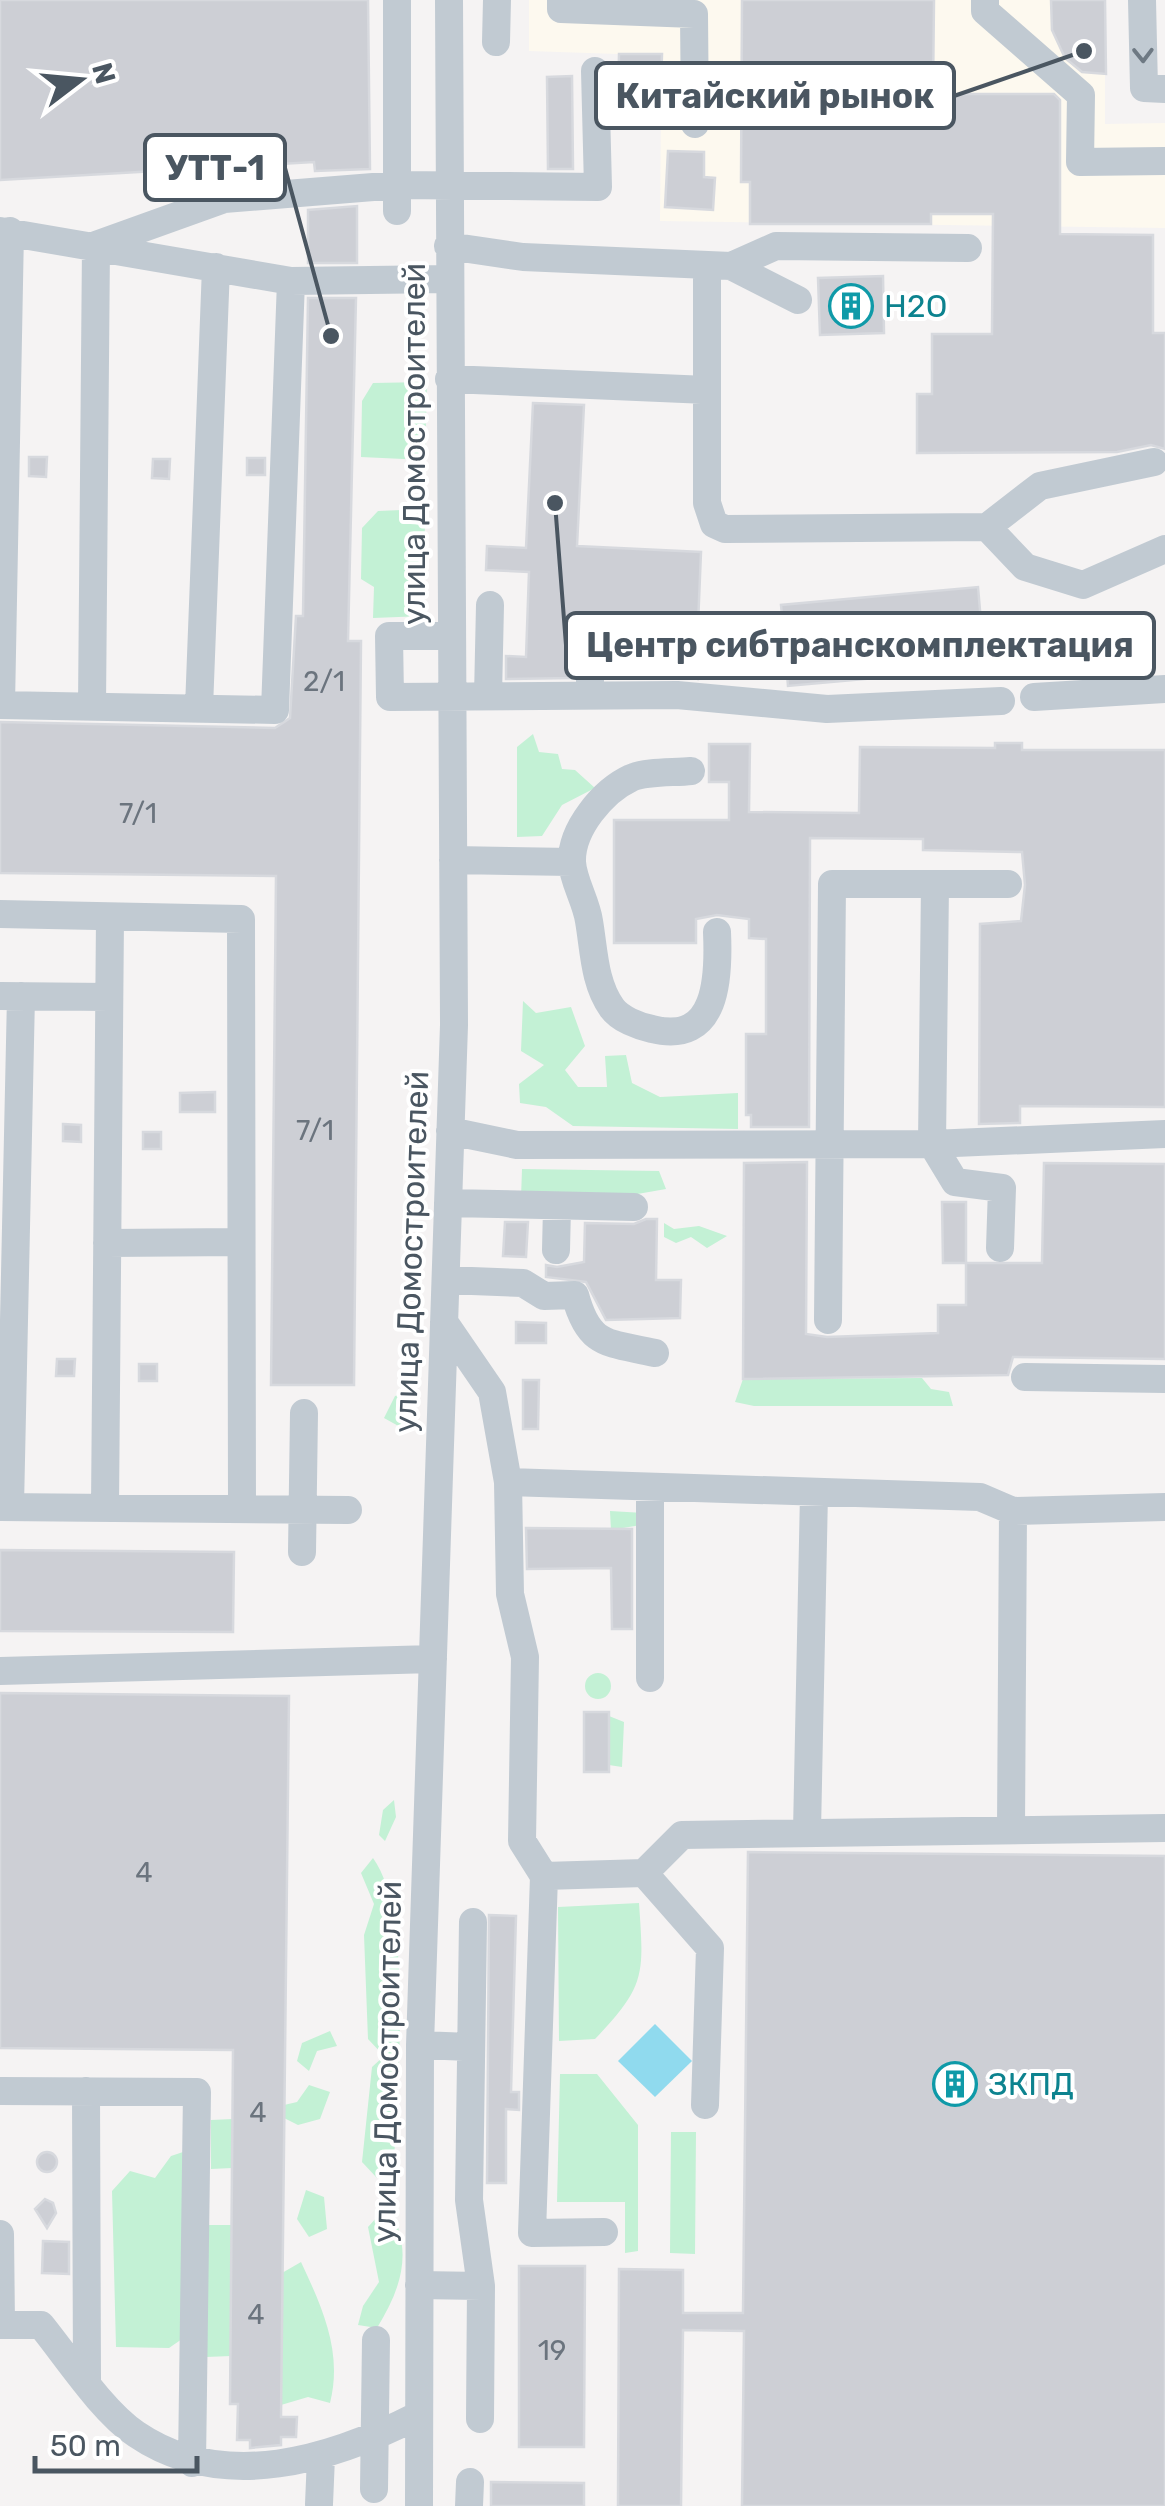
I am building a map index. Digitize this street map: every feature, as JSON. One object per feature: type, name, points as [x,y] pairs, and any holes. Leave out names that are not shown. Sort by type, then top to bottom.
[{"type":"street","points":[[397,0],[397,198]]},
{"type":"street","name":"улица Домостроителей","points":[[418,2506],[420,2045],[450,1131],[453,860],[449,0]]},
{"type":"street","points":[[496,42],[497,0]]},
{"type":"street","points":[[561,0],[561,9],[694,14],[695,124]]},
{"type":"street","points":[[985,0],[985,10],[1080,94],[1080,162],[1165,161]]},
{"type":"street","points":[[1142,0],[1144,88],[1165,90]]},
{"type":"street","points":[[96,245],[224,199],[397,198],[447,184],[598,187],[595,72]]},
{"type":"street","points":[[291,280],[275,710],[0,705],[5,231],[291,280],[448,279]]},
{"type":"street","points":[[92,706],[96,245]]},
{"type":"street","points":[[448,246],[522,256],[719,266],[798,300]]},
{"type":"street","points":[[719,266],[776,246],[968,248]]},
{"type":"street","points":[[719,266],[707,390],[708,503],[714,524],[725,529],[987,527],[1040,486],[1154,462]]},
{"type":"street","points":[[198,708],[216,267]]},
{"type":"street","points":[[449,380],[707,390]]},
{"type":"street","points":[[987,527],[1024,567],[1082,585],[1165,549]]},
{"type":"street","points":[[488,696],[490,605]]},
{"type":"street","points":[[451,636],[390,636],[390,697],[676,695],[827,709],[1001,701]]},
{"type":"street","points":[[590,647],[590,695]]},
{"type":"street","points":[[1034,697],[1165,689]]},
{"type":"street","points":[[691,771],[632,777],[597,804],[580,832],[572,862],[587,908],[599,985],[614,1012],[639,1026],[663,1032],[689,1028],[710,1008],[720,982],[717,932]]},
{"type":"street","points":[[453,860],[572,862]]},
{"type":"street","points":[[828,1320],[832,884],[1008,884]]},
{"type":"street","points":[[935,884],[932,1144],[956,1182],[1002,1188],[1000,1248]]},
{"type":"street","points":[[0,914],[242,919],[242,1508]]},
{"type":"street","points":[[105,1507],[110,917]]},
{"type":"street","points":[[109,997],[10,996],[5,1506],[348,1510]]},
{"type":"street","points":[[450,1131],[517,1145],[932,1144],[1165,1134]]},
{"type":"street","points":[[448,1204],[634,1207]]},
{"type":"street","points":[[556,1250],[557,1208]]},
{"type":"street","points":[[107,1243],[241,1242]]},
{"type":"street","points":[[446,1280],[523,1283],[544,1296],[574,1295],[584,1326],[602,1340],[654,1353]]},
{"type":"street","points":[[444,1322],[492,1392],[508,1482],[510,1594],[525,1658],[522,1841],[544,1876],[532,2233],[604,2232]]},
{"type":"street","points":[[1024,1377],[1165,1378]]},
{"type":"street","points":[[302,1552],[304,1413]]},
{"type":"street","points":[[508,1482],[980,1497],[1013,1511],[1165,1508]]},
{"type":"street","points":[[650,1487],[650,1678]]},
{"type":"street","points":[[808,1831],[814,1493]]},
{"type":"street","points":[[1011,1828],[1013,1511]]},
{"type":"street","points":[[0,1672],[433,1659]]},
{"type":"street","points":[[544,1876],[644,1873],[682,1835],[1165,1828]]},
{"type":"street","points":[[644,1873],[710,1948],[705,2105]]},
{"type":"street","points":[[473,1922],[469,2200],[482,2286],[480,2420]]},
{"type":"street","points":[[420,2045],[470,2047]]},
{"type":"street","points":[[0,2091],[197,2092],[192,2463]]},
{"type":"street","points":[[86,2092],[88,2382]]},
{"type":"street","points":[[0,2234],[0,2324],[41,2324],[134,2433],[192,2463],[281,2465],[321,2457],[375,2438],[419,2414]]},
{"type":"street","points":[[419,2285],[482,2286]]},
{"type":"street","points":[[374,2488],[376,2340]]},
{"type":"street","points":[[320,2504],[321,2457]]},
{"type":"shaded area","points":[[529,0],[1105,0],[1105,124],[1165,123],[1165,228],[660,221],[661,107],[618,106],[618,54],[529,51]]},
{"type":"green space","points":[[427,382],[425,460],[361,457],[362,401],[373,383]]},
{"type":"green space","points":[[425,509],[424,616],[373,618],[374,587],[361,579],[362,528],[378,511]]},
{"type":"green space","points":[[533,734],[539,752],[558,754],[562,769],[575,770],[595,788],[562,805],[542,836],[517,837],[517,747]]},
{"type":"green space","points":[[523,1001],[536,1013],[571,1007],[585,1046],[565,1070],[578,1087],[607,1087],[605,1056],[626,1055],[632,1083],[660,1097],[738,1093],[738,1129],[573,1126],[546,1107],[520,1103],[519,1084],[544,1065],[521,1051]]},
{"type":"green space","points":[[522,1169],[659,1171],[666,1189],[626,1196],[521,1198]]},
{"type":"green space","points":[[664,1223],[674,1229],[699,1226],[727,1236],[707,1248],[691,1237],[676,1243],[664,1237]]},
{"type":"green space","points":[[922,1378],[931,1389],[949,1392],[953,1406],[754,1406],[735,1402],[743,1379]]},
{"type":"green space","points":[[411,1392],[416,1413],[402,1428],[384,1418],[395,1396]]},
{"type":"green space","points":[[610,1511],[644,1513],[641,1525],[611,1530]]},
{"type":"green space","points":[[598,1673],[607,1677],[611,1686],[607,1695],[598,1699],[589,1695],[585,1686],[589,1677]]},
{"type":"green space","points":[[609,1716],[624,1722],[622,1767],[609,1765]]},
{"type":"green space","points":[[394,1800],[396,1817],[385,1841],[379,1835],[383,1810]]},
{"type":"green space","points":[[373,1858],[386,1885],[394,1920],[400,2006],[394,2168],[377,2178],[362,2162],[372,2067],[384,2056],[368,2039],[364,1935],[374,1904],[361,1873]]},
{"type":"green space","points":[[639,1903],[641,1964],[633,1992],[595,2039],[559,2041],[558,1907]]},
{"type":"green space","points":[[330,2031],[337,2046],[317,2051],[309,2071],[297,2061],[302,2043]]},
{"type":"green space","points":[[560,2074],[597,2074],[638,2125],[638,2251],[625,2253],[625,2202],[557,2202]]},
{"type":"green space","points":[[309,2085],[330,2092],[320,2119],[298,2125],[284,2118],[284,2105],[297,2102]]},
{"type":"green space","points":[[233,2119],[232,2168],[211,2169],[211,2120]]},
{"type":"green space","points":[[671,2132],[696,2132],[695,2254],[670,2253]]},
{"type":"green space","points":[[183,2152],[182,2339],[169,2348],[116,2347],[112,2191],[130,2171],[155,2178],[171,2156]]},
{"type":"green space","points":[[306,2190],[324,2197],[327,2229],[309,2237],[297,2219]]},
{"type":"green space","points":[[388,2205],[401,2237],[402,2268],[393,2298],[377,2328],[358,2325],[363,2306],[379,2282],[368,2227]]},
{"type":"green space","points":[[207,2225],[232,2225],[231,2356],[206,2357]]},
{"type":"green space","points":[[301,2262],[328,2330],[333,2384],[330,2403],[308,2397],[281,2405],[282,2273]]},
{"type":"water","points":[[655,2024],[692,2061],[655,2097],[618,2061]]},
{"type":"building","points":[[0,0],[368,0],[370,169],[315,171],[314,162],[0,180]]},
{"type":"building","points":[[742,0],[934,0],[933,94],[1054,94],[1060,100],[1060,234],[1153,235],[1153,333],[1165,333],[1165,449],[1151,445],[1117,452],[917,453],[917,394],[932,394],[932,334],[992,334],[993,214],[931,214],[931,224],[750,224],[750,182],[741,182]]},
{"type":"building","points":[[1051,0],[1105,0],[1106,74],[1082,72],[1065,58],[1052,30]]},
{"type":"building","points":[[619,54],[662,54],[661,89],[675,89],[675,107],[618,106]]},
{"type":"building","points":[[572,76],[573,169],[548,169],[547,77]]},
{"type":"building","points":[[668,151],[704,152],[704,177],[715,178],[713,210],[665,207]]},
{"type":"building","points":[[357,206],[357,263],[308,263],[308,210]]},
{"type":"building","name":"H2O","points":[[883,276],[884,333],[820,335],[818,278]]},
{"type":"building","points":[[308,298],[356,298],[348,641],[361,641],[354,1385],[271,1385],[276,876],[0,873],[0,722],[275,728],[290,718],[296,616],[303,616]]},
{"type":"building","points":[[533,403],[584,405],[577,546],[701,552],[698,625],[725,650],[698,679],[670,657],[669,678],[608,676],[606,639],[591,630],[574,639],[572,678],[506,679],[506,656],[526,657],[529,572],[486,570],[487,546],[526,548]]},
{"type":"building","points":[[29,457],[47,457],[46,477],[29,476]]},
{"type":"building","points":[[247,458],[265,458],[265,475],[247,475]]},
{"type":"building","points":[[153,459],[170,459],[169,479],[152,478]]},
{"type":"building","points":[[978,587],[985,668],[788,686],[781,605]]},
{"type":"building","points":[[995,743],[1022,743],[1022,750],[1165,750],[1165,1107],[1020,1106],[1020,1123],[979,1124],[980,924],[1021,921],[1025,885],[1022,852],[923,850],[923,839],[810,838],[809,1127],[751,1127],[751,1115],[746,1115],[746,1034],[766,1034],[766,939],[749,938],[749,919],[717,915],[696,919],[696,943],[614,943],[614,820],[729,820],[729,782],[709,782],[709,744],[750,744],[749,812],[859,813],[860,747],[995,748]]},
{"type":"building","points":[[215,1092],[215,1112],[180,1112],[180,1093]]},
{"type":"building","points":[[63,1124],[81,1125],[81,1142],[63,1141]]},
{"type":"building","points":[[143,1132],[161,1132],[161,1149],[143,1149]]},
{"type":"building","points":[[807,1162],[806,1334],[827,1337],[938,1333],[938,1305],[966,1305],[966,1263],[1042,1263],[1044,1163],[1165,1164],[1165,1359],[1013,1357],[1008,1375],[743,1379],[744,1163]]},
{"type":"building","points":[[942,1202],[966,1202],[966,1263],[943,1263]]},
{"type":"building","points":[[657,1219],[656,1280],[681,1280],[680,1318],[606,1320],[586,1282],[546,1277],[546,1265],[584,1262],[585,1223],[634,1224]]},
{"type":"building","points":[[505,1222],[528,1222],[526,1257],[503,1256]]},
{"type":"building","points":[[516,1322],[546,1323],[546,1343],[516,1343]]},
{"type":"building","points":[[57,1359],[75,1359],[74,1376],[56,1376]]},
{"type":"building","points":[[139,1364],[157,1364],[157,1381],[139,1381]]},
{"type":"building","points":[[523,1380],[539,1380],[538,1429],[523,1429]]},
{"type":"building","points":[[526,1528],[632,1529],[632,1629],[612,1629],[611,1568],[527,1569]]},
{"type":"building","points":[[0,1550],[234,1552],[233,1632],[0,1631]]},
{"type":"building","points":[[0,1693],[289,1696],[281,2417],[297,2417],[296,2437],[281,2437],[281,2445],[250,2448],[250,2440],[237,2440],[238,2404],[230,2404],[233,2050],[0,2048]]},
{"type":"building","points":[[584,1712],[609,1712],[609,1772],[584,1772]]},
{"type":"building","name":"ЗКПД","points":[[748,1852],[1165,1856],[1165,2506],[742,2506],[744,2331],[683,2330],[681,2506],[618,2506],[619,2269],[683,2270],[683,2313],[743,2313]]},
{"type":"building","points":[[489,1915],[516,1916],[511,2092],[519,2092],[519,2110],[506,2109],[506,2183],[487,2183]]},
{"type":"building","points":[[47,2152],[57,2162],[47,2172],[37,2162]]},
{"type":"building","points":[[45,2199],[53,2203],[56,2213],[47,2228],[35,2209]]},
{"type":"building","points":[[43,2241],[69,2242],[69,2274],[42,2273]]},
{"type":"building","points":[[519,2266],[585,2266],[584,2447],[519,2447]]},
{"type":"building","points":[[491,2482],[584,2483],[584,2506],[491,2506]]},
{"type":"place","name":"Китайский рынок","points":[[1084,51]]},
{"type":"place","name":"H2O","points":[[851,306]]},
{"type":"place","name":"УТТ-1","points":[[331,336]]},
{"type":"place","name":"Центр сибтранскомплектация","points":[[555,503]]},
{"type":"place","name":"ЗКПД","points":[[955,2084]]}]
